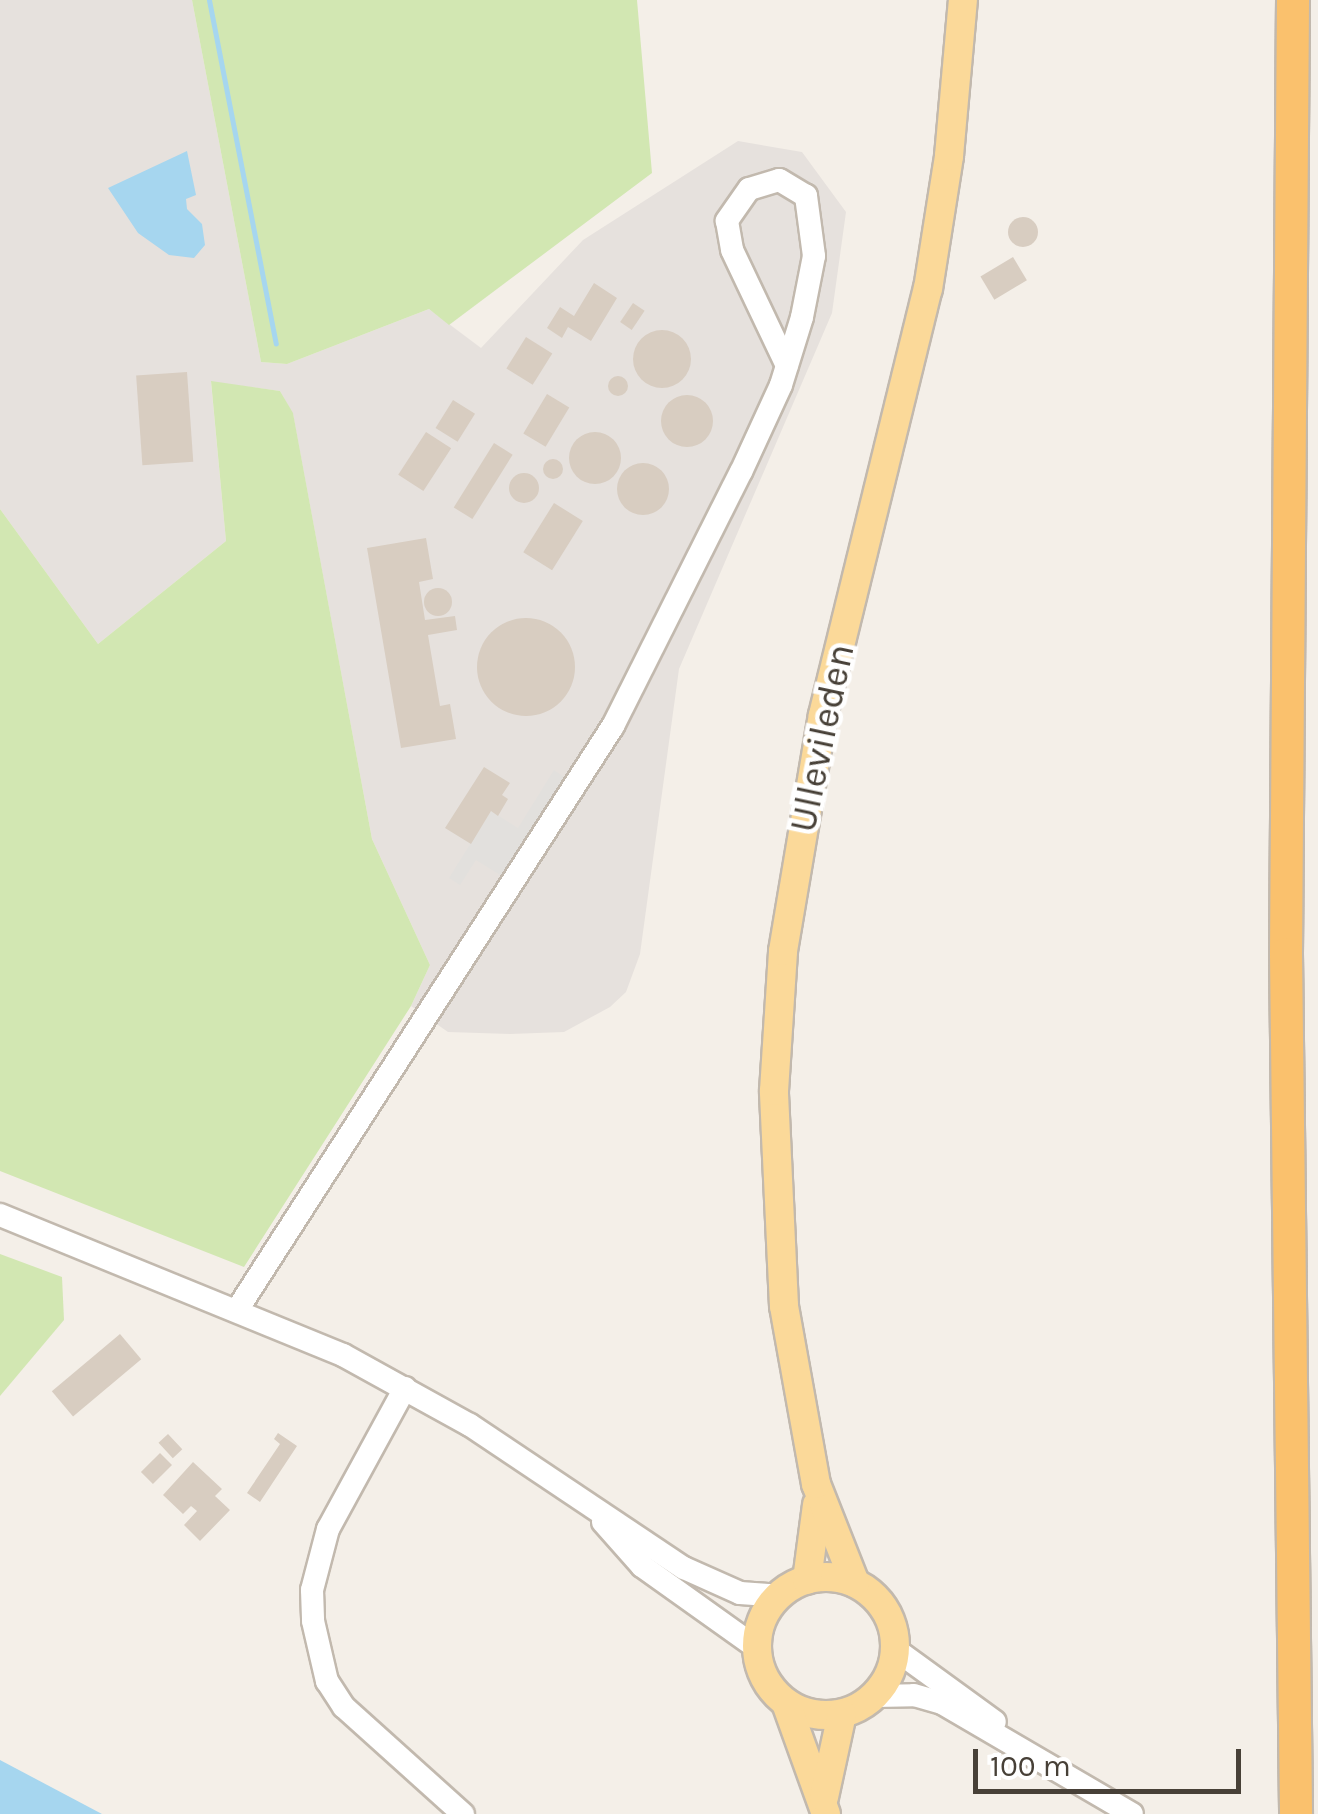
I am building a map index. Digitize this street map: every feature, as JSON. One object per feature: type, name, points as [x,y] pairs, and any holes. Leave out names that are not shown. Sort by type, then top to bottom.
[{"type":"highway","points":[[1293,0],[1286,974],[1296,1814]]},
{"type":"main road","name":"Ullevileden","points":[[855,1583],[816,1484],[784,1306],[775,1201],[783,951],[823,715],[928,289],[949,156],[963,0]]},
{"type":"main road","name":"Ullevileden","points":[[807,1580],[816,1484]]},
{"type":"main road","points":[[786,1703],[807,1713],[842,1714],[875,1696],[896,1650],[886,1610],[855,1583],[807,1580],[779,1596],[760,1625],[757,1648],[762,1673],[786,1703],[825,1809]]},
{"type":"main road","points":[[825,1809],[842,1714]]},
{"type":"street","points":[[238,1310],[613,726],[787,366],[814,256],[813,220],[806,196],[779,180],[749,189],[733,206],[728,233],[787,366]]},
{"type":"street","points":[[0,1215],[266,1323],[575,1493],[713,1584],[779,1596]]},
{"type":"street","points":[[401,1394],[322,1545],[312,1590],[317,1652],[344,1707],[462,1814]]},
{"type":"street","points":[[575,1493],[642,1566],[757,1648]]},
{"type":"street","points":[[896,1650],[960,1691],[1031,1754]]},
{"type":"street","points":[[875,1696],[942,1703],[1132,1814]]},
{"type":"shaded area","points":[[0,0],[192,0],[261,362],[287,364],[429,309],[481,348],[583,240],[738,141],[802,152],[846,212],[832,313],[679,669],[640,954],[626,992],[610,1007],[564,1032],[510,1034],[448,1032],[411,1006],[430,965],[372,839],[293,414],[280,391],[211,382],[226,541],[98,644],[0,509]]},
{"type":"shaded area","points":[[554,770],[564,777],[502,876],[476,860],[460,885],[449,878],[491,811],[518,828]]},
{"type":"green space","points":[[192,0],[637,0],[652,173],[449,325],[429,309],[287,364],[261,362]]},
{"type":"green space","points":[[211,381],[280,391],[293,413],[372,839],[430,965],[411,1006],[244,1267],[0,1171],[0,509],[98,644],[226,541]]},
{"type":"green space","points":[[0,1254],[62,1277],[64,1320],[0,1396]]},
{"type":"water","points":[[187,151],[196,195],[186,199],[187,209],[202,224],[205,245],[194,258],[169,255],[138,233],[108,188]]},
{"type":"water","points":[[0,1760],[102,1814],[0,1814]]},
{"type":"building","points":[[1023,217],[1034,221],[1038,232],[1034,243],[1023,247],[1012,243],[1008,232],[1012,221]]},
{"type":"building","points":[[1013,257],[1027,280],[994,300],[980,277]]},
{"type":"building","points":[[594,283],[617,298],[591,341],[568,327],[562,338],[547,328],[560,307],[574,316]]},
{"type":"building","points":[[633,303],[645,311],[632,330],[620,322]]},
{"type":"building","points":[[662,330],[683,338],[691,359],[683,380],[662,388],[641,380],[633,359],[641,338]]},
{"type":"building","points":[[526,337],[552,353],[533,385],[506,368]]},
{"type":"building","points":[[187,372],[193,462],[142,465],[136,376]]},
{"type":"building","points":[[618,376],[628,386],[618,396],[608,386]]},
{"type":"building","points":[[547,394],[569,407],[546,447],[523,433]]},
{"type":"building","points":[[687,395],[705,403],[713,421],[705,439],[687,447],[669,439],[661,421],[669,403]]},
{"type":"building","points":[[453,400],[475,414],[458,442],[436,428]]},
{"type":"building","points":[[426,432],[451,448],[423,491],[398,475]]},
{"type":"building","points":[[595,432],[613,440],[621,458],[613,476],[595,484],[577,476],[569,458],[577,440]]},
{"type":"building","points":[[494,443],[513,455],[472,519],[454,507]]},
{"type":"building","points":[[553,459],[563,469],[553,479],[543,469]]},
{"type":"building","points":[[643,463],[661,471],[669,489],[661,507],[643,515],[625,507],[617,489],[625,471]]},
{"type":"building","points":[[524,473],[534,478],[539,488],[534,498],[524,503],[514,498],[509,488],[514,478]]},
{"type":"building","points":[[554,503],[583,521],[552,570],[523,552]]},
{"type":"building","points":[[426,538],[433,579],[419,582],[425,620],[455,616],[457,630],[428,635],[440,706],[450,704],[456,739],[401,748],[367,548]]},
{"type":"building","points":[[438,588],[448,592],[452,602],[448,612],[438,616],[428,612],[424,602],[428,592]]},
{"type":"building","points":[[526,618],[545,622],[561,632],[571,648],[575,667],[571,686],[561,702],[545,712],[526,716],[507,712],[491,702],[481,686],[477,667],[481,648],[491,632],[507,622]]},
{"type":"building","points":[[484,767],[510,783],[502,795],[508,799],[498,816],[491,811],[471,844],[445,828]]},
{"type":"building","points":[[120,1334],[141,1359],[73,1416],[52,1391]]},
{"type":"building","points":[[278,1433],[297,1446],[260,1502],[247,1493],[280,1444],[274,1439]]},
{"type":"building","points":[[168,1434],[182,1449],[173,1458],[158,1443]]},
{"type":"building","points":[[160,1453],[172,1465],[153,1484],[141,1472]]},
{"type":"building","points":[[193,1462],[222,1489],[215,1496],[230,1510],[200,1541],[184,1525],[197,1511],[191,1506],[183,1514],[163,1495]]},
{"type":"waterway","points":[[209,0],[276,344]]}]
